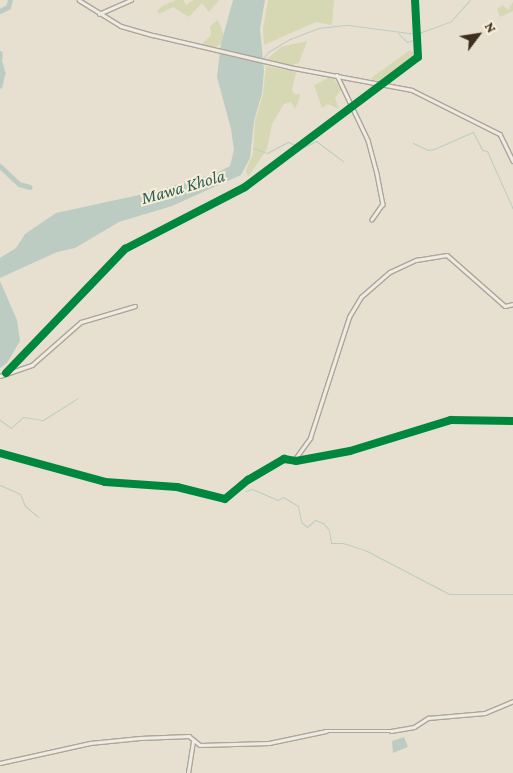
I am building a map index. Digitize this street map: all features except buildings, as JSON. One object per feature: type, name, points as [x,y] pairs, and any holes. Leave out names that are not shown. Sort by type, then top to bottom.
[{"type":"street","points":[[79,0],[121,26],[218,52],[290,67],[386,83],[412,90],[425,99],[436,99],[500,134],[513,161]]},
{"type":"street","points":[[99,14],[131,0]]},
{"type":"street","points":[[6,373],[125,248],[245,187],[386,83],[418,57],[415,0]]},
{"type":"street","points":[[337,75],[370,148],[383,201],[372,220]]},
{"type":"street","points":[[295,459],[310,438],[348,316],[361,297],[390,272],[416,260],[447,255],[505,306],[513,304]]},
{"type":"street","points":[[0,376],[32,365],[82,322],[135,306]]},
{"type":"street","points":[[0,453],[105,482],[177,487],[226,499],[261,471],[284,459],[350,451],[451,420],[513,421]]},
{"type":"street","points":[[0,763],[111,741],[189,736],[197,744],[269,743],[326,732],[391,731],[414,727],[428,718],[485,713],[513,701]]},
{"type":"street","points":[[188,773],[193,740]]},
{"type":"green space","points":[[176,0],[183,0],[186,5],[193,0],[219,0],[209,12],[202,3],[189,17],[173,7],[159,14],[157,11],[162,6]]},
{"type":"green space","points":[[268,0],[334,0],[332,25],[316,22],[264,45],[263,28]]},
{"type":"green space","points":[[513,2],[513,11],[500,17],[497,9],[503,5],[508,10]]},
{"type":"green space","points":[[218,20],[224,35],[221,44],[210,49],[201,45],[211,35],[210,26]]},
{"type":"green space","points":[[307,41],[299,63],[291,65],[266,60],[281,47]]},
{"type":"green space","points":[[410,50],[415,53],[413,58],[383,82],[370,79]]},
{"type":"green space","points":[[266,66],[296,72],[292,90],[294,94],[300,94],[295,109],[291,102],[284,104],[272,124],[267,149],[248,177],[246,170],[253,154],[255,121],[263,94]]},
{"type":"green space","points":[[332,76],[341,90],[335,98],[339,109],[328,104],[322,108],[314,85]]},
{"type":"water","name":"Mawa Khola","points":[[233,0],[265,0],[260,29],[264,70],[262,93],[254,121],[250,158],[241,175],[172,206],[119,222],[75,248],[57,252],[0,278],[0,258],[16,248],[25,234],[56,213],[148,193],[215,174],[230,166],[234,150],[231,129],[217,77],[221,44]]},
{"type":"water","points":[[0,281],[17,320],[20,341],[7,363],[0,368]]},
{"type":"water","points":[[404,737],[408,747],[393,753],[392,741]]},
{"type":"waterway","points":[[0,11],[8,7],[10,0]]},
{"type":"waterway","points":[[263,59],[268,52],[290,39],[318,28],[348,25],[416,34],[451,21],[470,0]]},
{"type":"waterway","points":[[398,33],[407,42],[416,39],[421,32]]},
{"type":"waterway","points":[[0,53],[0,58]]},
{"type":"waterway","points":[[0,62],[3,73],[0,86]]},
{"type":"waterway","points":[[413,143],[428,150],[434,149],[473,132],[482,150],[487,151],[513,209]]},
{"type":"waterway","points":[[253,148],[267,153],[288,142],[302,148],[316,141],[343,161]]},
{"type":"waterway","points":[[0,166],[19,184],[30,187]]},
{"type":"waterway","points":[[0,420],[11,428],[23,417],[43,420],[78,398]]},
{"type":"waterway","points":[[0,485],[20,494],[25,506],[38,517]]},
{"type":"waterway","points":[[246,491],[252,489],[278,500],[283,497],[298,506],[301,522],[307,527],[315,520],[323,523],[329,530],[331,543],[343,543],[365,550],[449,594],[513,594]]},
{"type":"cycle path","points":[[6,373],[125,249],[245,187],[418,57],[415,0]]},
{"type":"cycle path","points":[[0,453],[105,482],[177,487],[225,499],[248,480],[284,459],[296,461],[350,451],[451,420],[513,421]]}]
